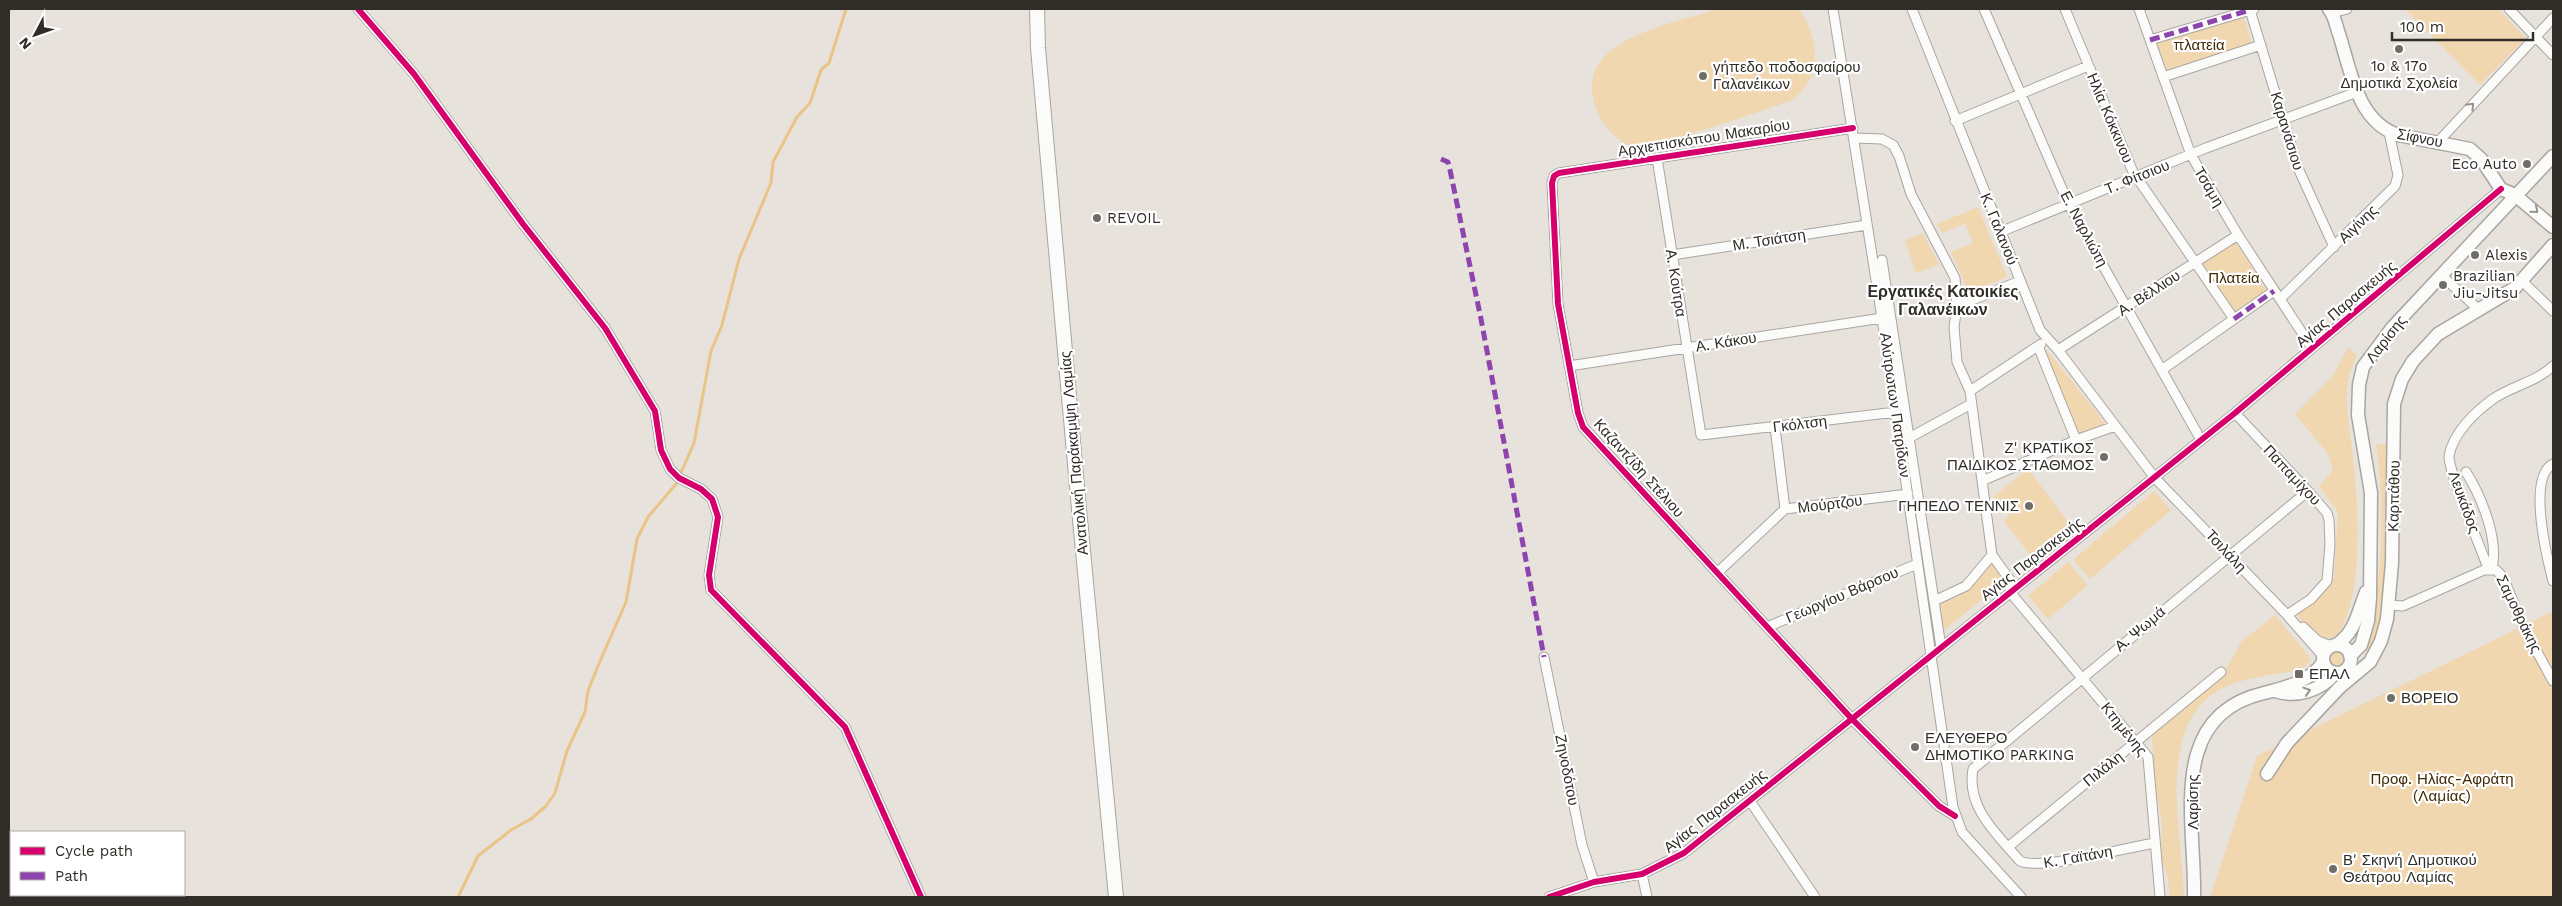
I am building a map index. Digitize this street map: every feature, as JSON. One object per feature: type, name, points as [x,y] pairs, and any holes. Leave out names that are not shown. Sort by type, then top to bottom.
[{"type":"main road","name":"Ανατολική Παράκαμψη Λαμίας","points":[[1037,9],[1038,48],[1078,499],[1116,897]]},
{"type":"main road","name":"Σίφνου","points":[[2331,11],[2357,92],[2372,120],[2389,132],[2464,147],[2474,152],[2501,189]]},
{"type":"main road","name":"Λαρίσης","points":[[2275,691],[2287,695],[2306,692],[2329,681],[2344,667],[2361,645],[2366,629],[2369,611],[2372,507],[2358,415],[2360,377],[2363,367],[2383,338],[2553,156]]},
{"type":"main road","points":[[2501,189],[2515,195],[2553,227]]},
{"type":"main road","name":"Καρπάθου","points":[[2267,774],[2287,743],[2340,687],[2363,670],[2375,655],[2381,641],[2389,606],[2392,563],[2396,393],[2410,366],[2442,331],[2507,294],[2522,281],[2553,245]]},
{"type":"main road","name":"Λαρίσης","points":[[2194,897],[2191,782],[2197,748],[2208,730],[2229,708],[2246,698],[2275,691],[2311,676],[2334,645],[2347,636],[2355,624],[2369,583]]},
{"type":"main road","points":[[2334,645],[2345,647],[2340,687]]},
{"type":"main road","points":[[2323,659],[2327,669],[2344,667],[2363,670]]},
{"type":"street","points":[[358,9],[414,74],[501,195],[605,328],[655,411],[666,463],[679,478],[709,495],[716,505],[717,525],[709,575],[711,590],[845,727],[921,897]]},
{"type":"street","name":"Αλύτρωτων Πατρίδων","points":[[1833,9],[1882,318],[1955,816],[1962,832],[2021,897]]},
{"type":"street","name":"Κ. Γαλανού","points":[[1912,9],[2020,281],[2034,321],[2155,478]]},
{"type":"street","name":"Ε. Ναρλιώτη","points":[[1984,9],[2069,205],[2201,440]]},
{"type":"street","name":"Ηλία Κόκκινου","points":[[2064,9],[2136,177],[2234,319]]},
{"type":"street","name":"Τσάμη","points":[[2139,9],[2191,155],[2238,234],[2312,348]]},
{"type":"street","points":[[2331,11],[2347,9]]},
{"type":"street","points":[[2509,9],[2553,55]]},
{"type":"street","points":[[2150,40],[2252,10]]},
{"type":"street","name":"Καρανάσιου","points":[[2252,10],[2298,168],[2334,247]]},
{"type":"street","points":[[2438,142],[2553,18]]},
{"type":"street","points":[[2163,77],[2261,45]]},
{"type":"street","points":[[1955,121],[2088,66]]},
{"type":"street","name":"Τ. Φίτσιου","points":[[2000,232],[2284,118],[2357,92]]},
{"type":"street","name":"Αρχιεπισκόπου Μακαρίου","points":[[1559,173],[1852,128]]},
{"type":"street","name":"Αιγίνης","points":[[2162,369],[2234,319],[2277,295],[2334,247],[2390,193],[2397,182],[2398,175],[2389,132]]},
{"type":"street","points":[[1854,138],[1887,140],[1896,150],[1911,194],[1955,278],[1957,306],[1954,326],[1957,362],[1970,390],[1970,404],[1992,555],[2010,580],[2010,592]]},
{"type":"street","name":"Α. Κούτρα","points":[[1657,158],[1686,348],[1700,431],[1703,436]]},
{"type":"street","name":"Καζαντζίδη Στέλιου","points":[[1559,173],[1554,176],[1552,183],[1556,286],[1583,427],[1851,718],[1939,806],[1955,816]]},
{"type":"street","name":"Αγίας Παρασκευής","points":[[1549,897],[1594,882],[1642,874],[1684,853],[1851,718],[2155,478],[2501,189]]},
{"type":"street","name":"Μ. Τσιάτση","points":[[1672,255],[1867,225]]},
{"type":"street","name":"Α. Βέλλιου","points":[[2058,350],[2238,234]]},
{"type":"street","points":[[1882,260],[1941,647]]},
{"type":"street","points":[[2441,275],[2478,310]]},
{"type":"street","points":[[1957,306],[2020,281]]},
{"type":"street","points":[[2522,281],[2553,311]]},
{"type":"street","name":"Α. Κάκου","points":[[1570,366],[1882,318]]},
{"type":"street","points":[[1970,390],[2038,346],[2047,338]]},
{"type":"street","points":[[2038,346],[2076,440]]},
{"type":"street","name":"Λευκάδος","points":[[2490,568],[2450,468],[2451,450],[2462,429],[2479,410],[2503,394],[2540,376],[2553,366]]},
{"type":"street","points":[[1909,438],[1970,404]]},
{"type":"street","name":"Γκόλτση","points":[[1703,436],[1896,412]]},
{"type":"street","name":"Παπαμίχου","points":[[2234,413],[2308,491],[2326,512],[2329,520],[2328,576],[2320,592],[2287,615]]},
{"type":"street","points":[[1982,481],[2076,440],[2115,426]]},
{"type":"street","points":[[1775,427],[1785,509]]},
{"type":"street","points":[[2553,464],[2548,466],[2543,475],[2541,506],[2544,542],[2553,581]]},
{"type":"street","name":"Λευκάδος","points":[[2466,472],[2478,492],[2495,549],[2490,568]]},
{"type":"street","name":"Τσιλάλη","points":[[2155,478],[2230,554],[2296,625]]},
{"type":"street","name":"Α. Ψωμά","points":[[1973,769],[2308,491]]},
{"type":"street","name":"Μούρτζου","points":[[1717,573],[1785,509],[1908,494]]},
{"type":"street","points":[[1934,601],[1966,586],[1992,555]]},
{"type":"street","name":"Γεωργίου Βάρσου","points":[[1767,626],[1917,564]]},
{"type":"street","name":"Σαμοθράκης","points":[[2389,606],[2403,606],[2490,568],[2503,577],[2525,630],[2553,681]]},
{"type":"street","name":"Κτημένης","points":[[2010,592],[2145,752],[2150,764],[2160,897]]},
{"type":"street","points":[[2296,625],[2303,627],[2318,641],[2334,645]]},
{"type":"street","points":[[2296,625],[2323,659]]},
{"type":"street","name":"Ζηνοδότου","points":[[1544,657],[1582,845],[1594,882]]},
{"type":"street","name":"Πιλάλη","points":[[2008,847],[2221,672]]},
{"type":"street","name":"Κ. Γαϊτάνη","points":[[1973,769],[1971,779],[1975,803],[1980,813],[2020,861],[2034,864],[2155,843]]},
{"type":"street","points":[[1750,801],[1815,897]]},
{"type":"street","points":[[1642,874],[1647,897]]},
{"type":"green space","name":"γήπεδο ποδοσφαίρου Γαλανέικων","points":[[1718,9],[1800,10],[1811,34],[1814,46],[1815,59],[1809,82],[1790,101],[1679,139],[1646,147],[1631,146],[1620,140],[1606,127],[1600,117],[1592,91],[1596,70],[1608,54],[1626,40],[1649,30]]},
{"type":"green space","points":[[2405,9],[2498,9],[2526,38],[2480,85]]},
{"type":"green space","name":"πλατεία","points":[[2243,14],[2252,44],[2166,72],[2155,42]]},
{"type":"green space","points":[[1978,207],[2007,277],[1971,292],[1967,289],[1951,252],[1973,243],[1965,224],[1942,233],[1937,224]]},
{"type":"green space","points":[[1923,233],[1939,265],[1916,273],[1905,240]]},
{"type":"green space","name":"Πλατεία","points":[[2235,241],[2268,293],[2234,315],[2200,263]]},
{"type":"green space","points":[[2348,347],[2357,356],[2348,381],[2347,406],[2357,499],[2357,550],[2352,599],[2345,620],[2336,636],[2330,638],[2313,632],[2296,614],[2318,598],[2334,579],[2338,512],[2319,486],[2333,471],[2328,454],[2295,414],[2333,376]]},
{"type":"green space","points":[[2047,350],[2105,423],[2104,427],[2083,436],[2076,432],[2043,352]]},
{"type":"green space","points":[[2376,444],[2388,445],[2387,555],[2381,617],[2375,639],[2367,651],[2365,650],[2376,599],[2381,547],[2381,495]]},
{"type":"green space","name":"ΓΗΠΕΔΟ ΤΕΝΝΙΣ","points":[[2028,469],[2070,524],[2031,556],[2003,520],[2009,516],[1993,497]]},
{"type":"green space","points":[[2154,491],[2171,510],[2090,579],[2073,560],[2112,526],[2117,530],[2113,526]]},
{"type":"green space","points":[[2068,562],[2088,585],[2048,619],[2028,596]]},
{"type":"green space","points":[[1992,563],[2005,581],[1944,630],[1938,602],[1956,595],[1968,587]]},
{"type":"green space","name":"Προφ. Ηλίας-Αφράτη (Λαμίας)","points":[[2553,611],[2553,897],[2210,897],[2257,756]]},
{"type":"green space","points":[[2275,615],[2311,659],[2305,667],[2297,670],[2249,679],[2223,688],[2201,704],[2187,726],[2180,753],[2177,782],[2177,813],[2184,897],[2170,897],[2167,874],[2161,859],[2162,824],[2155,786],[2152,736],[2223,675],[2241,642]]},
{"type":"green space","points":[[2333,649],[2341,649],[2347,655],[2347,663],[2341,669],[2333,669],[2327,663],[2327,655]]},
{"type":"waterway","points":[[458,897],[478,856],[511,830],[531,819],[546,806],[555,793],[567,751],[585,712],[588,691],[626,602],[637,539],[648,517],[676,484],[694,443],[711,351],[722,325],[739,259],[771,183],[773,162],[797,117],[810,103],[821,70],[829,63],[846,9]]},
{"type":"marked path","points":[[2150,40],[2250,10]]},
{"type":"marked path","points":[[1441,159],[1448,162],[1481,319],[1544,657]]},
{"type":"marked path","points":[[2234,319],[2274,291]]},
{"type":"cycle path","points":[[358,9],[414,74],[523,224],[605,328],[655,411],[661,450],[670,469],[679,478],[701,489],[712,499],[718,517],[709,575],[711,590],[845,727],[921,897]]},
{"type":"cycle path","points":[[1853,128],[1559,173],[1554,176],[1552,183],[1558,304],[1578,413],[1583,427],[1851,718],[1939,806],[1955,816]]},
{"type":"cycle path","points":[[1549,897],[1594,882],[1642,874],[1684,853],[2235,413],[2501,189]]},
{"type":"place","name":"1ο & 17ο Δημοτικά Σχολεία","points":[[2399,49]]},
{"type":"place","name":"γήπεδο ποδοσφαίρου Γαλανέικων","points":[[1703,76]]},
{"type":"place","name":"Eco Auto","points":[[2527,164]]},
{"type":"place","name":"REVOIL","points":[[1097,218]]},
{"type":"place","name":"Alexis","points":[[2475,255]]},
{"type":"place","name":"Brazilian Jiu-Jitsu","points":[[2443,285]]},
{"type":"place","name":"Ζ' ΚΡΑΤΙΚΟΣ ΠΑΙΔΙΚΟΣ ΣΤΑΘΜΟΣ","points":[[2104,457]]},
{"type":"place","name":"ΓΗΠΕΔΟ ΤΕΝΝΙΣ","points":[[2029,506]]},
{"type":"place","name":"ΕΠΑΛ","points":[[2299,674]]},
{"type":"place","name":"ΒΟΡΕΙΟ","points":[[2391,698]]},
{"type":"place","name":"ΕΛΕΥΘΕΡΟ ΔΗΜΟΤΙΚΟ PARKING","points":[[1915,747]]},
{"type":"place","name":"Β' Σκηνή Δημοτικού Θεάτρου Λαμίας","points":[[2333,869]]},
{"type":"district","name":"Εργατικές Κατοικίες Γαλανέικων","points":[[1943,300]]}]
